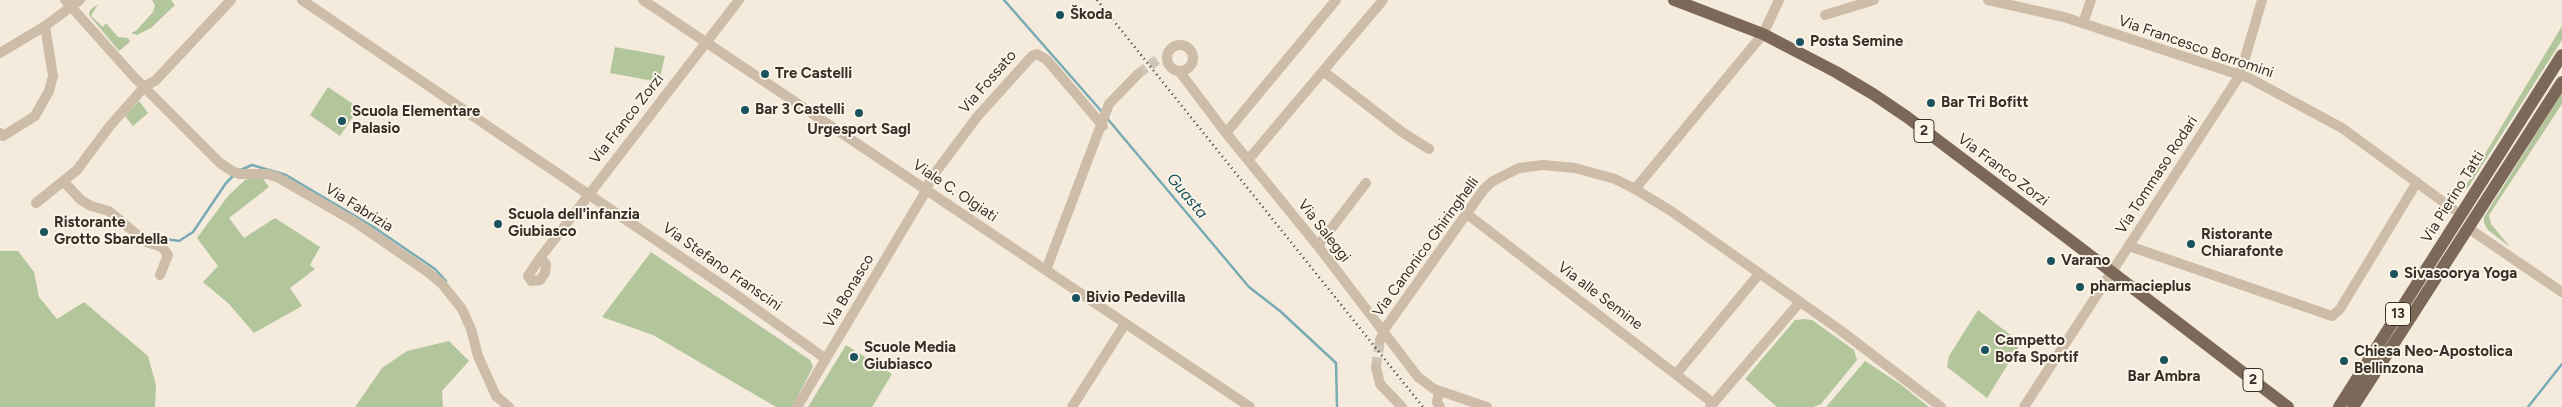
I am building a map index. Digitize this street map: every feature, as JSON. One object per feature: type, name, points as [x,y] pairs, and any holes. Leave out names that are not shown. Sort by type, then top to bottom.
[{"type":"main road","name":"Via Franco Zorzi","points":[[1674,0],[1763,34],[1836,72],[1907,117],[2288,407]]},
{"type":"main road","name":"Via Pierino Tatti","points":[[2340,407],[2455,215],[2562,55]]},
{"type":"main road","name":"Via Pierino Tatti","points":[[2352,407],[2562,82]]},
{"type":"main road","points":[[2455,215],[2468,228]]},
{"type":"main road","points":[[2332,407],[2348,392]]},
{"type":"street","points":[[36,203],[77,170],[109,127],[145,86],[155,81],[231,0]]},
{"type":"street","name":"Via Stefano Franscini","points":[[302,0],[590,194],[826,359]]},
{"type":"street","name":"Viale C. Olgiati","points":[[643,0],[1250,407]]},
{"type":"street","name":"Via Franco Zorzi","points":[[540,258],[739,0]]},
{"type":"street","points":[[1226,133],[1336,0]]},
{"type":"street","points":[[1248,160],[1383,0]]},
{"type":"street","points":[[1636,188],[1763,34],[1779,0]]},
{"type":"street","points":[[1825,15],[1874,0]]},
{"type":"street","name":"Via Francesco Borromini","points":[[1988,0],[2083,23],[2240,75],[2290,98],[2342,128],[2416,182],[2455,215]]},
{"type":"street","points":[[2083,23],[2091,0]]},
{"type":"street","name":"Via Tommaso Rodari","points":[[2024,407],[2240,75],[2262,0]]},
{"type":"street","points":[[0,53],[45,26],[72,2]]},
{"type":"street","name":"Via Fabrizia","points":[[72,2],[145,86],[220,163],[236,173],[257,173],[277,177],[348,218],[430,273],[462,309],[471,329],[478,356],[496,396],[508,407]]},
{"type":"street","points":[[0,133],[3,136],[35,116],[49,91],[53,76],[45,26]]},
{"type":"street","name":"Via Saleggi","points":[[1179,71],[1187,68],[1192,62],[1190,50],[1183,45],[1175,46],[1162,57],[1169,65],[1179,71],[1226,133],[1318,246],[1381,336],[1418,377],[1439,390],[1487,407]]},
{"type":"street","name":"Via Fossato","points":[[926,190],[932,177],[977,117],[1016,71],[1037,54],[1047,60],[1104,123]]},
{"type":"street","points":[[1324,71],[1402,132],[1429,149]]},
{"type":"street","points":[[1046,270],[1104,123],[1109,104],[1138,74]]},
{"type":"street","name":"Via Canonico Ghiringhelli","points":[[1381,336],[1467,214],[1493,181],[1512,170],[1525,167],[1552,166],[1586,170],[1636,188],[1855,341],[1941,407]]},
{"type":"street","points":[[64,181],[81,200],[91,206],[109,211],[146,242],[162,247],[168,254],[160,275]]},
{"type":"street","points":[[2129,246],[2321,314],[2335,315],[2416,182]]},
{"type":"street","points":[[1318,246],[1366,183]]},
{"type":"street","name":"Via Bonasco","points":[[797,407],[926,190]]},
{"type":"street","name":"Via alle Semine","points":[[1467,214],[1677,373],[1711,405]]},
{"type":"street","points":[[2468,228],[2562,292]]},
{"type":"street","points":[[1677,373],[1759,274]]},
{"type":"street","points":[[1711,405],[1799,303]]},
{"type":"street","points":[[1072,407],[1125,324]]},
{"type":"street","points":[[1376,367],[1380,384],[1402,407]]},
{"type":"street","points":[[1439,390],[1437,402],[1440,407]]},
{"type":"green space","points":[[152,0],[171,0],[175,5],[151,28],[137,35],[131,33],[136,31],[153,12],[155,5]]},
{"type":"green space","points":[[98,4],[91,16],[103,27],[106,23],[118,37],[128,38],[130,42],[119,51],[89,15],[90,10]]},
{"type":"green space","points":[[2562,26],[2562,40],[2467,189],[2465,187]]},
{"type":"green space","points":[[615,47],[665,56],[659,82],[610,73]]},
{"type":"green space","points":[[328,87],[359,108],[340,136],[310,115]]},
{"type":"green space","points":[[2562,93],[2562,104],[2489,215],[2491,224],[2510,247],[2488,230],[2484,223],[2484,217]]},
{"type":"green space","points":[[139,101],[148,113],[133,126],[125,116]]},
{"type":"green space","points":[[261,176],[269,187],[229,218],[244,238],[275,218],[320,247],[310,265],[315,269],[290,288],[302,306],[254,333],[229,304],[203,282],[218,266],[197,238],[228,196],[245,180]]},
{"type":"green space","points":[[0,251],[18,251],[34,272],[39,297],[57,319],[84,302],[148,356],[156,385],[155,407],[0,407]]},
{"type":"green space","points":[[651,252],[810,360],[813,367],[792,407],[776,407],[653,335],[602,317]]},
{"type":"green space","name":"Campetto Bofa Sportif","points":[[1978,310],[2021,343],[1987,398],[1947,367],[1949,356]]},
{"type":"green space","points":[[1795,320],[1812,320],[1854,350],[1857,360],[1821,404],[1813,407],[1777,407],[1745,379]]},
{"type":"green space","points":[[449,341],[469,361],[442,391],[443,407],[355,407],[382,368],[407,351]]},
{"type":"green space","name":"Scuole Media Giubiasco","points":[[846,345],[892,374],[872,407],[808,407]]},
{"type":"green space","points":[[1865,361],[1900,384],[1929,407],[1826,407]]},
{"type":"waterway","name":"Guasta","points":[[1004,0],[1103,113]]},
{"type":"waterway","name":"Guasta","points":[[1106,117],[1249,287],[1280,311],[1336,363],[1337,407]]},
{"type":"waterway","points":[[238,171],[252,165],[286,175],[372,226],[435,269],[446,281]]},
{"type":"waterway","points":[[145,236],[179,241],[193,232],[226,183],[234,175]]},
{"type":"waterway","points":[[2528,407],[2562,364]]},
{"type":"tunnel","points":[[1138,74],[1157,60]]},
{"type":"tunnel","points":[[1376,367],[1380,340]]},
{"type":"railway","points":[[1097,0],[1423,407]]},
{"type":"place","name":"Škoda","points":[[1060,15]]},
{"type":"place","name":"Posta Semine","points":[[1800,42]]},
{"type":"place","name":"Tre Castelli","points":[[765,74]]},
{"type":"place","name":"Bar Tri Bofitt","points":[[1931,103]]},
{"type":"place","name":"Bar 3 Castelli","points":[[745,110]]},
{"type":"place","name":"Urgesport Sagl","points":[[859,113]]},
{"type":"place","name":"Scuola Elementare Palasio","points":[[342,121]]},
{"type":"place","name":"Scuola dell'infanzia Giubiasco","points":[[498,224]]},
{"type":"place","name":"Ristorante Grotto Sbardella","points":[[44,232]]},
{"type":"place","name":"Ristorante Chiarafonte","points":[[2191,244]]},
{"type":"place","name":"Varano","points":[[2051,261]]},
{"type":"place","name":"Sivasoorya Yoga","points":[[2394,274]]},
{"type":"place","name":"pharmacieplus","points":[[2080,287]]},
{"type":"place","name":"Bivio Pedevilla","points":[[1076,298]]},
{"type":"place","name":"Campetto Bofa Sportif","points":[[1985,350]]},
{"type":"place","name":"Scuole Media Giubiasco","points":[[854,357]]},
{"type":"place","name":"Bar Ambra","points":[[2164,360]]},
{"type":"place","name":"Chiesa Neo-Apostolica Bellinzona","points":[[2344,361]]}]
